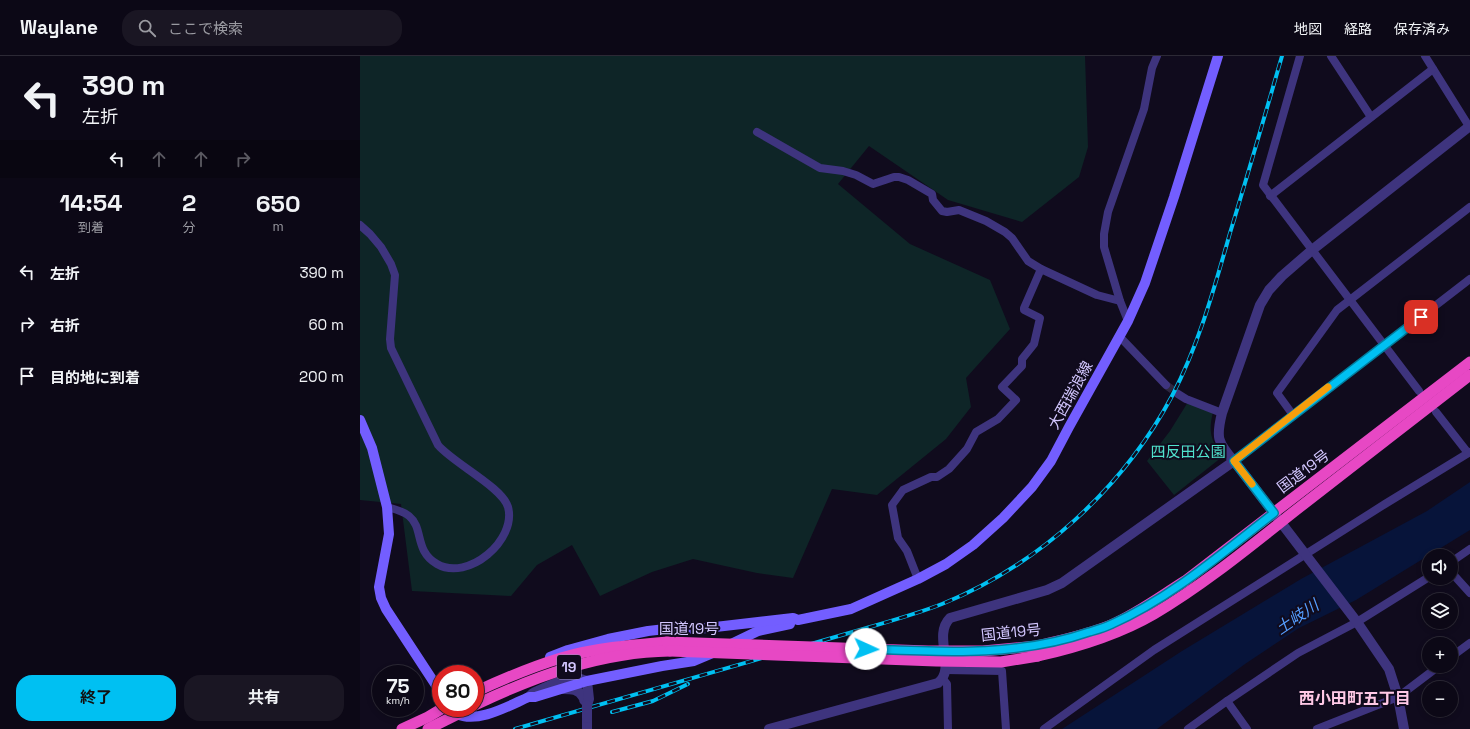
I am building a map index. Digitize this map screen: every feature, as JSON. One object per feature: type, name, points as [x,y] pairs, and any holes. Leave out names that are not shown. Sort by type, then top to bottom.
[{"type":"highway","name":"国道19号","points":[[1037,651],[1111,625],[1140,610],[1185,581],[1470,362]]},
{"type":"highway","name":"国道19号","points":[[484,688],[525,670],[562,658],[626,645],[928,651],[1037,651],[1069,649],[1109,636],[1153,614],[1192,589],[1470,375]]},
{"type":"highway","name":"国道19号","points":[[484,701],[537,678],[568,667],[668,646]]},
{"type":"highway","points":[[402,729],[432,715]]},
{"type":"highway","points":[[428,729],[445,717]]},
{"type":"main road","name":"大西瑞浪線","points":[[798,620],[851,609],[918,579],[946,564],[973,545],[1003,518],[1032,487],[1050,461],[1128,320],[1145,283],[1218,56]]},
{"type":"main road","points":[[360,420],[372,448],[387,507],[389,534],[379,588],[381,598],[386,609],[432,679]]},
{"type":"main road","points":[[525,670],[539,661],[568,650],[608,639],[674,628],[698,629],[793,618],[798,620]]},
{"type":"main road","points":[[484,716],[529,697],[535,698],[587,681],[694,661],[758,631],[794,623],[798,620]]},
{"type":"main road","points":[[698,629],[704,631],[710,649],[708,655]]},
{"type":"street","points":[[1128,320],[1120,301],[1104,246],[1104,234],[1108,212],[1144,109],[1152,68],[1156,56]]},
{"type":"street","points":[[1300,56],[1263,185],[1419,392]]},
{"type":"street","points":[[1331,56],[1371,117]]},
{"type":"street","points":[[1404,729],[1398,697],[1389,669],[1355,620],[1306,555],[1234,461],[1223,449],[1218,438],[1218,430],[1222,413],[1260,305],[1269,290],[1282,276],[1312,250],[1470,127],[1425,56]]},
{"type":"street","points":[[1270,196],[1433,69]]},
{"type":"street","points":[[757,132],[824,169],[843,171],[856,175],[873,184],[894,177],[908,180],[932,194],[933,200],[942,211],[947,212],[959,210],[986,221],[1005,232],[1012,238],[1028,262],[1097,295],[1120,301]]},
{"type":"street","points":[[1292,415],[1277,393],[1337,310],[1470,207]]},
{"type":"street","points":[[360,225],[381,247],[396,275],[390,339],[391,348],[438,445],[442,450],[475,474],[505,499],[508,506],[509,524],[504,537],[487,555],[473,564],[462,567],[443,567],[436,564],[423,551],[413,519],[401,511],[387,507]]},
{"type":"street","points":[[918,579],[907,551],[898,538],[892,505],[903,490],[931,477],[937,477],[949,469],[968,449],[976,432],[998,419],[1016,400],[1002,387],[1022,366],[1022,359],[1034,344],[1040,318],[1024,310],[1024,308],[1041,269]]},
{"type":"street","points":[[948,729],[947,684],[944,674],[943,629],[946,622],[950,618],[1047,590],[1062,583],[1234,461],[1470,279]]},
{"type":"street","points":[[1119,336],[1166,385]]},
{"type":"street","points":[[1178,394],[1186,399],[1222,413]]},
{"type":"street","points":[[1044,729],[1154,650],[1469,453],[1436,412]]},
{"type":"street","points":[[1458,557],[1470,549]]},
{"type":"street","points":[[1188,729],[1298,653],[1422,580]]},
{"type":"street","points":[[1458,580],[1470,593]]},
{"type":"street","points":[[1458,652],[1470,643]]},
{"type":"street","points":[[944,674],[1002,670],[1006,729]]},
{"type":"street","points":[[1317,729],[1398,697],[1430,673]]},
{"type":"street","points":[[769,729],[938,683],[944,674]]},
{"type":"street","points":[[529,697],[533,693],[563,680],[578,678],[587,681],[589,699],[587,703],[588,729]]},
{"type":"street","points":[[560,689],[573,688],[580,693],[587,703]]},
{"type":"street","points":[[1227,701],[1247,729]]},
{"type":"green space","points":[[360,56],[1085,56],[1088,147],[1079,177],[1022,222],[948,200],[869,146],[838,184],[910,244],[990,280],[1010,329],[966,378],[971,407],[946,439],[877,495],[832,489],[793,578],[757,573],[693,559],[652,572],[600,596],[572,545],[537,565],[511,596],[412,591],[401,504],[360,500]]},
{"type":"green space","name":"四反田公園","points":[[1188,402],[1213,412],[1211,431],[1213,441],[1222,457],[1174,495],[1147,461],[1170,431]]},
{"type":"water","name":"土岐川","points":[[1470,482],[1470,530],[1439,549],[1422,549],[1422,559],[1356,600],[1299,628],[1245,664],[1157,729],[1062,729],[1182,651],[1301,579],[1427,511]]},
{"type":"tunnel","points":[[1166,385],[1178,394]]},
{"type":"railway","points":[[515,729],[879,624],[942,604],[978,588],[1012,568],[1075,520],[1103,492],[1129,462],[1152,430],[1182,376],[1212,295],[1282,56]]},
{"type":"railway","points":[[612,712],[653,701],[688,684]]},
{"type":"slow traffic","points":[[1252,484],[1234,461],[1328,387]]},
{"type":"district","name":"西小田町五丁目","points":[[1355,698]]},
{"type":"route","points":[[866,649],[982,651],[1037,646],[1071,638],[1111,625],[1140,610],[1185,581],[1274,513],[1234,461],[1421,317]]}]
